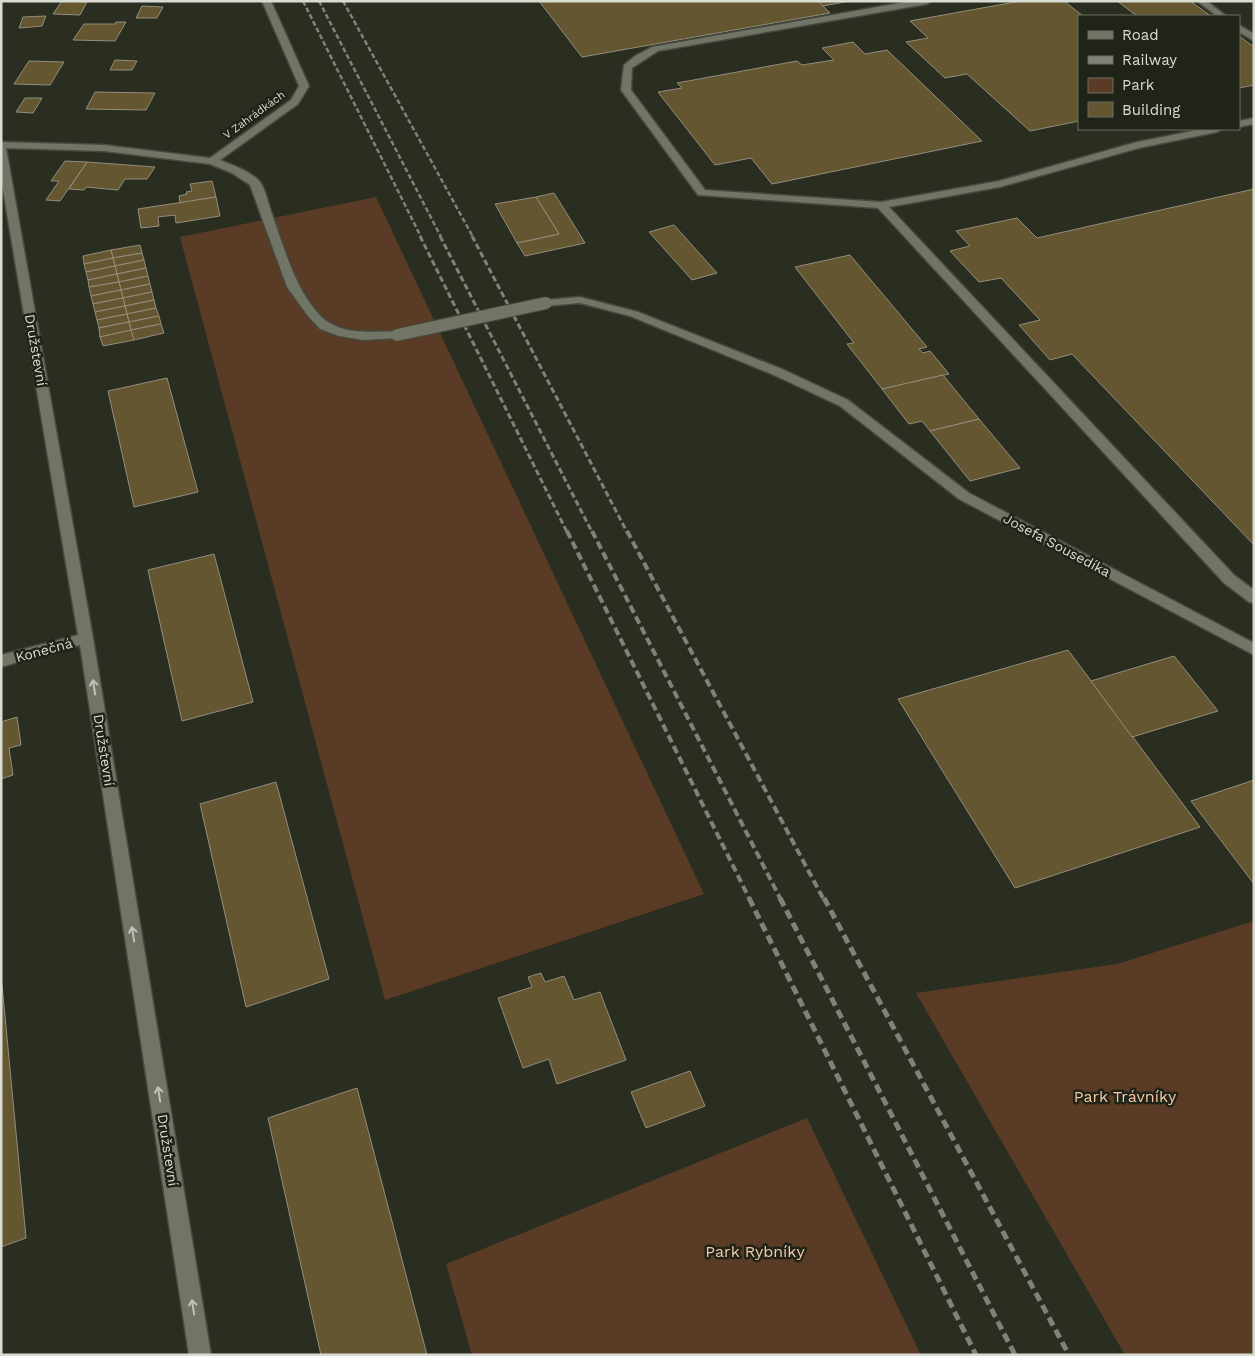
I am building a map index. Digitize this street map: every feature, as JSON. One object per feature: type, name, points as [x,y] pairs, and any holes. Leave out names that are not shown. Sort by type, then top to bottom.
[{"type":"street","name":"V Zahrádkách","points":[[212,161],[295,102],[304,86],[266,1]]},
{"type":"street","points":[[927,1],[655,49],[638,58],[627,67],[626,90],[702,193],[881,205],[1000,184],[1137,145],[1212,130]]},
{"type":"street","points":[[1201,1],[1221,15]]},
{"type":"street","points":[[1240,29],[1254,38]]},
{"type":"street","points":[[1240,124],[1254,121]]},
{"type":"street","name":"Josefa Sousedíka","points":[[1,145],[104,148],[212,161],[236,171],[255,183],[293,287],[312,314],[324,326],[343,333],[363,336],[397,335],[546,302],[580,300],[634,314],[778,372],[844,403],[964,496],[1254,650]]},
{"type":"street","name":"Družstevní","points":[[1,145],[86,638],[200,1355]]},
{"type":"street","points":[[881,205],[1229,579],[1254,598]]},
{"type":"street","name":"Konečná","points":[[1,661],[86,638]]},
{"type":"green space","points":[[376,197],[704,894],[385,1000],[180,237]]},
{"type":"green space","name":"Park Trávníky","points":[[1254,921],[1254,1355],[1125,1355],[916,993],[1117,964]]},
{"type":"green space","name":"Park Rybníky","points":[[807,1118],[921,1355],[472,1355],[446,1264]]},
{"type":"building","points":[[62,1],[87,2],[80,15],[53,14]]},
{"type":"building","points":[[539,1],[818,1],[830,13],[582,57]]},
{"type":"building","points":[[818,1],[850,1],[823,6]]},
{"type":"building","points":[[1021,1],[1064,1],[1082,15],[1078,15],[1078,121],[1030,131],[967,74],[945,78],[906,42],[928,38],[910,21]]},
{"type":"building","points":[[1117,1],[1190,1],[1210,15],[1136,15]]},
{"type":"building","points":[[142,6],[163,7],[157,18],[136,18]]},
{"type":"building","points":[[46,16],[42,26],[19,28],[23,17]]},
{"type":"building","points":[[116,22],[126,22],[115,41],[73,40],[84,24],[115,24]]},
{"type":"building","points":[[1240,37],[1254,47],[1254,85],[1240,88]]},
{"type":"building","points":[[853,42],[865,54],[887,50],[982,141],[772,184],[751,158],[715,165],[658,92],[682,88],[677,83],[797,61],[802,65],[834,60],[822,48]]},
{"type":"building","points":[[115,60],[137,61],[132,70],[110,70]]},
{"type":"building","points":[[29,61],[64,62],[50,85],[14,84]]},
{"type":"building","points":[[95,92],[155,93],[146,110],[86,109]]},
{"type":"building","points":[[25,98],[42,98],[33,113],[16,112]]},
{"type":"building","points":[[65,161],[87,162],[60,201],[46,200],[59,181],[51,181]]},
{"type":"building","points":[[87,162],[155,167],[147,179],[125,179],[118,190],[86,187],[84,190],[69,189]]},
{"type":"building","points":[[212,181],[216,197],[180,203],[179,196],[192,191],[190,184]]},
{"type":"building","points":[[1254,189],[1254,545],[1072,354],[1050,360],[1019,325],[1040,320],[1001,278],[979,282],[950,251],[970,246],[956,231],[1017,218],[1037,238]]},
{"type":"building","points":[[554,193],[585,243],[525,256],[517,243],[559,234],[536,197]]},
{"type":"building","points":[[216,197],[220,216],[176,223],[175,215],[158,217],[159,226],[141,228],[138,209]]},
{"type":"building","points":[[536,197],[559,234],[517,243],[495,204]]},
{"type":"building","points":[[674,225],[717,273],[692,280],[649,232]]},
{"type":"building","points":[[140,245],[142,253],[113,258],[111,250]]},
{"type":"building","points":[[111,250],[113,258],[84,264],[83,256]]},
{"type":"building","points":[[142,253],[144,260],[115,266],[113,258]]},
{"type":"building","points":[[850,255],[927,347],[919,349],[923,353],[930,351],[949,374],[882,389],[847,344],[854,343],[795,267]]},
{"type":"building","points":[[113,258],[115,266],[86,272],[84,264]]},
{"type":"building","points":[[144,260],[146,268],[117,274],[115,266]]},
{"type":"building","points":[[115,266],[117,274],[88,280],[86,272]]},
{"type":"building","points":[[146,268],[148,276],[119,282],[117,274]]},
{"type":"building","points":[[117,274],[119,282],[89,287],[88,280]]},
{"type":"building","points":[[148,276],[150,284],[121,290],[119,282]]},
{"type":"building","points":[[119,282],[121,290],[91,296],[89,287]]},
{"type":"building","points":[[150,284],[152,292],[123,298],[121,290]]},
{"type":"building","points":[[121,290],[123,298],[93,304],[91,296]]},
{"type":"building","points":[[152,292],[154,300],[125,306],[123,298]]},
{"type":"building","points":[[123,298],[125,306],[95,312],[93,304]]},
{"type":"building","points":[[154,300],[156,308],[127,314],[125,306]]},
{"type":"building","points":[[125,306],[127,314],[97,320],[95,312]]},
{"type":"building","points":[[156,308],[159,316],[129,322],[127,314]]},
{"type":"building","points":[[127,314],[129,322],[99,328],[97,320]]},
{"type":"building","points":[[159,316],[161,324],[131,330],[129,322]]},
{"type":"building","points":[[129,322],[131,330],[100,337],[99,328]]},
{"type":"building","points":[[161,324],[164,333],[134,340],[131,330]]},
{"type":"building","points":[[131,330],[134,340],[103,346],[100,337]]},
{"type":"building","points":[[943,375],[979,419],[930,431],[922,421],[909,424],[882,389]]},
{"type":"building","points":[[167,378],[198,492],[134,507],[108,391]]},
{"type":"building","points":[[979,419],[1020,468],[970,481],[930,431]]},
{"type":"building","points":[[214,554],[253,702],[182,721],[148,570]]},
{"type":"building","points":[[1068,650],[1200,827],[1015,888],[898,699]]},
{"type":"building","points":[[1174,656],[1218,711],[1132,737],[1091,681]]},
{"type":"building","points":[[17,717],[21,745],[9,748],[13,775],[1,779],[1,722]]},
{"type":"building","points":[[1254,780],[1254,884],[1191,801]]},
{"type":"building","points":[[276,782],[329,979],[246,1007],[200,804]]},
{"type":"building","points":[[541,973],[545,982],[564,976],[574,1000],[600,992],[626,1060],[557,1084],[549,1059],[523,1068],[498,998],[532,987],[528,977]]},
{"type":"building","points":[[1,974],[26,1238],[1,1247]]},
{"type":"building","points":[[690,1071],[705,1106],[646,1128],[631,1092]]},
{"type":"building","points":[[357,1088],[427,1355],[321,1355],[268,1118]]},
{"type":"railway","points":[[303,1],[421,237]]},
{"type":"railway","points":[[319,1],[441,237]]},
{"type":"railway","points":[[343,1],[473,237]]},
{"type":"railway","points":[[420,236],[567,532]]},
{"type":"railway","points":[[440,236],[592,532]]},
{"type":"railway","points":[[472,236],[627,532]]},
{"type":"railway","points":[[567,531],[750,900]]},
{"type":"railway","points":[[592,531],[781,900]]},
{"type":"railway","points":[[627,531],[824,900]]},
{"type":"railway","points":[[749,898],[976,1355]]},
{"type":"railway","points":[[780,898],[1015,1355]]},
{"type":"railway","points":[[824,898],[1069,1355]]}]
